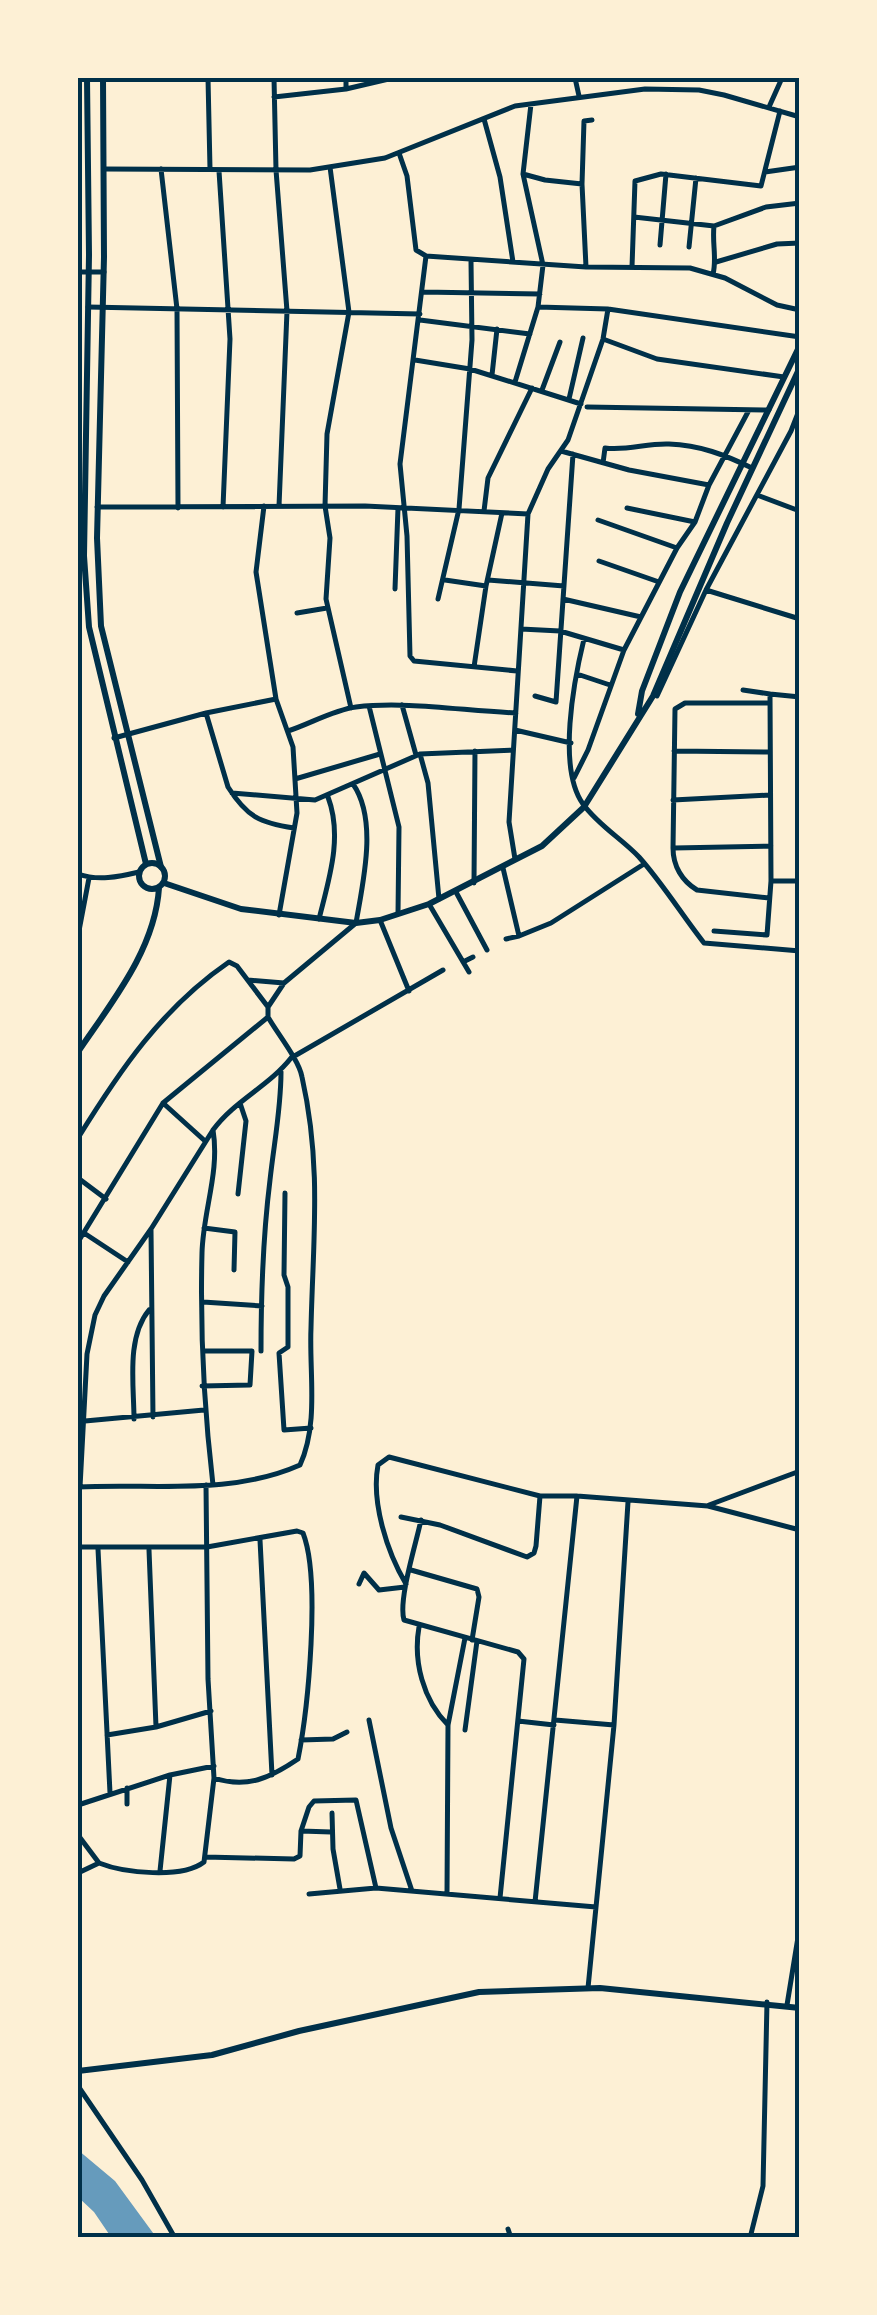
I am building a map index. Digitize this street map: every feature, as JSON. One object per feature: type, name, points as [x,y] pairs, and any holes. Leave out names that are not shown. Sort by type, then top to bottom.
[{"type":"main road","points":[[87,78],[84,556],[89,627],[146,864]]},
{"type":"main road","points":[[78,1052],[124,985],[153,920],[162,867],[101,626],[97,507],[104,272],[103,78]]},
{"type":"main road","points":[[638,716],[642,691],[680,592],[800,344]]},
{"type":"main road","points":[[146,864],[139,872],[142,886],[148,890],[161,885],[241,909],[356,923],[380,920],[439,900],[542,846],[584,807],[653,696],[800,367]]},
{"type":"main road","points":[[89,627],[101,626]]},
{"type":"main road","points":[[146,864],[162,867]]},
{"type":"main road","points":[[78,2071],[212,2055],[299,2031],[479,1992],[588,1988],[800,2008]]},
{"type":"street","points":[[208,78],[210,169]]},
{"type":"street","points":[[274,78],[276,170],[287,311],[279,506]]},
{"type":"street","points":[[346,78],[346,89]]},
{"type":"street","points":[[274,97],[346,89],[392,78]]},
{"type":"street","points":[[575,78],[580,96]]},
{"type":"street","points":[[770,107],[782,78]]},
{"type":"street","points":[[103,169],[330,168],[385,158],[516,106],[644,89],[699,90],[800,117]]},
{"type":"street","points":[[515,382],[538,306],[543,265],[523,174],[531,104]]},
{"type":"street","points":[[632,267],[635,181],[663,174],[761,186],[780,111]]},
{"type":"street","points":[[484,118],[500,177],[514,262]]},
{"type":"street","points":[[586,267],[584,121],[592,120]]},
{"type":"street","points":[[399,152],[416,250],[426,256],[586,267],[690,268],[713,274],[777,305],[800,310]]},
{"type":"street","points":[[766,172],[800,166]]},
{"type":"street","points":[[330,168],[349,312],[327,434],[327,608],[351,708]]},
{"type":"street","points":[[161,170],[177,309],[178,508]]},
{"type":"street","points":[[219,170],[228,310],[229,420],[224,507]]},
{"type":"street","points":[[523,174],[582,184]]},
{"type":"street","points":[[660,245],[663,174]]},
{"type":"street","points":[[689,247],[696,178]]},
{"type":"street","points":[[634,217],[714,226],[766,207],[800,203]]},
{"type":"street","points":[[713,274],[714,226]]},
{"type":"street","points":[[716,262],[777,244],[800,243]]},
{"type":"street","points":[[426,256],[400,464],[411,659],[518,671]]},
{"type":"street","points":[[438,598],[459,510],[472,328],[471,261]]},
{"type":"street","points":[[78,272],[104,272]]},
{"type":"street","points":[[423,292],[540,294]]},
{"type":"street","points":[[538,306],[608,309],[800,336]]},
{"type":"street","points":[[88,307],[349,312],[420,317],[530,334]]},
{"type":"street","points":[[515,862],[509,822],[528,514],[584,406],[608,309]]},
{"type":"street","points":[[492,375],[497,329]]},
{"type":"street","points":[[569,399],[582,338]]},
{"type":"street","points":[[602,340],[657,359],[784,377]]},
{"type":"street","points":[[542,390],[560,342]]},
{"type":"street","points":[[415,360],[470,369],[584,406],[768,410]]},
{"type":"street","points":[[484,511],[488,478],[532,388]]},
{"type":"street","points":[[653,696],[800,408]]},
{"type":"street","points":[[572,780],[588,750],[624,650],[676,548],[695,522],[709,485],[749,410]]},
{"type":"street","points":[[603,463],[606,448],[623,450],[668,444],[726,453],[752,469]]},
{"type":"street","points":[[561,451],[709,485]]},
{"type":"street","points":[[534,696],[556,702],[573,454]]},
{"type":"street","points":[[758,495],[797,510]]},
{"type":"street","points":[[264,506],[256,572],[276,698],[293,747],[296,798],[279,915]]},
{"type":"street","points":[[97,507],[325,506],[528,514]]},
{"type":"street","points":[[394,589],[401,508]]},
{"type":"street","points":[[627,508],[695,522]]},
{"type":"street","points":[[474,667],[502,512]]},
{"type":"street","points":[[598,520],[676,548]]},
{"type":"street","points":[[599,561],[660,582]]},
{"type":"street","points":[[444,580],[564,586]]},
{"type":"street","points":[[706,590],[800,619]]},
{"type":"street","points":[[563,599],[641,617]]},
{"type":"street","points":[[297,613],[327,608]]},
{"type":"street","points":[[521,628],[560,631],[624,650]]},
{"type":"street","points":[[584,638],[576,674],[571,743],[572,780],[584,807],[644,864],[704,943],[800,950]]},
{"type":"street","points":[[576,674],[610,685]]},
{"type":"street","points":[[743,690],[800,697]]},
{"type":"street","points":[[766,949],[771,881],[770,694]]},
{"type":"street","points":[[114,738],[206,712],[276,698]]},
{"type":"street","points":[[770,704],[679,705],[675,710],[673,848],[676,868],[688,885],[697,890],[770,898]]},
{"type":"street","points":[[402,705],[428,784],[439,900]]},
{"type":"street","points":[[288,731],[351,708],[370,706],[516,713]]},
{"type":"street","points":[[370,706],[399,827],[398,915]]},
{"type":"street","points":[[206,712],[232,793],[258,821],[294,828]]},
{"type":"street","points":[[514,729],[571,743]]},
{"type":"street","points":[[232,793],[310,801],[328,797],[418,755],[513,750]]},
{"type":"street","points":[[474,882],[475,751]]},
{"type":"street","points":[[674,751],[769,752]]},
{"type":"street","points":[[295,780],[380,754]]},
{"type":"street","points":[[353,784],[363,807],[366,836],[356,923],[284,983],[268,1008],[268,1017],[292,1058],[302,1072],[314,1149],[317,1201],[310,1330],[311,1428],[300,1465],[257,1480],[209,1485],[79,1487],[88,1354],[96,1315],[104,1296],[205,1141],[222,1118],[292,1058],[442,970]]},
{"type":"street","points":[[674,800],[770,796]]},
{"type":"street","points":[[320,919],[335,844],[328,797]]},
{"type":"street","points":[[673,848],[771,846]]},
{"type":"street","points":[[506,939],[541,928],[644,864]]},
{"type":"street","points":[[503,868],[519,936]]},
{"type":"street","points":[[78,874],[89,878],[139,872]]},
{"type":"street","points":[[78,936],[89,878]]},
{"type":"street","points":[[771,881],[800,881]]},
{"type":"street","points":[[456,892],[487,950]]},
{"type":"street","points":[[429,904],[469,972]]},
{"type":"street","points":[[380,920],[408,991]]},
{"type":"street","points":[[714,931],[767,935]]},
{"type":"street","points":[[463,962],[472,957]]},
{"type":"street","points":[[78,1138],[148,1034],[227,963],[236,966],[268,1008]]},
{"type":"street","points":[[248,980],[284,983]]},
{"type":"street","points":[[78,1242],[163,1103],[268,1017]]},
{"type":"street","points":[[203,1352],[262,1351],[268,1195],[277,1139],[280,1072]]},
{"type":"street","points":[[163,1103],[205,1141]]},
{"type":"street","points":[[238,1194],[246,1121],[240,1103]]},
{"type":"street","points":[[78,1836],[99,1863],[118,1871],[195,1868],[202,1865],[204,1857],[214,1778],[207,1547],[209,1485],[202,1386],[204,1228],[216,1163],[213,1130]]},
{"type":"street","points":[[78,1178],[106,1199]]},
{"type":"street","points":[[286,1193],[284,1275],[288,1286],[288,1347],[278,1354],[284,1430],[311,1428]]},
{"type":"street","points":[[204,1228],[234,1232],[234,1270]]},
{"type":"street","points":[[151,1229],[153,1417]]},
{"type":"street","points":[[84,1233],[128,1262]]},
{"type":"street","points":[[203,1302],[262,1306]]},
{"type":"street","points":[[134,1419],[136,1340],[138,1328],[151,1308]]},
{"type":"street","points":[[202,1386],[250,1385],[252,1351]]},
{"type":"street","points":[[85,1422],[204,1410]]},
{"type":"street","points":[[405,1586],[380,1512],[376,1476],[383,1460],[394,1457],[540,1496],[708,1506],[800,1530]]},
{"type":"street","points":[[708,1506],[800,1471]]},
{"type":"street","points":[[401,1518],[421,1520],[527,1557],[536,1546],[540,1496]]},
{"type":"street","points":[[535,1902],[577,1496]]},
{"type":"street","points":[[588,1988],[614,1725],[628,1502]]},
{"type":"street","points":[[421,1520],[402,1616],[419,1626],[522,1654],[524,1659],[500,1898]]},
{"type":"street","points":[[78,1547],[207,1547],[297,1531],[303,1534],[311,1616],[298,1759],[272,1775],[244,1785],[214,1778]]},
{"type":"street","points":[[260,1540],[272,1775]]},
{"type":"street","points":[[98,1549],[110,1793]]},
{"type":"street","points":[[148,1549],[156,1727]]},
{"type":"street","points":[[411,1570],[476,1590],[465,1730]]},
{"type":"street","points":[[359,1584],[364,1573],[379,1590],[405,1586]]},
{"type":"street","points":[[419,1626],[416,1653],[420,1670],[434,1710],[448,1725]]},
{"type":"street","points":[[447,1894],[448,1725],[471,1640]]},
{"type":"street","points":[[108,1736],[210,1711]]},
{"type":"street","points":[[369,1720],[390,1828],[412,1891]]},
{"type":"street","points":[[518,1721],[614,1725]]},
{"type":"street","points":[[302,1740],[332,1740],[347,1732]]},
{"type":"street","points":[[78,1805],[170,1775],[214,1766]]},
{"type":"street","points":[[160,1871],[170,1775]]},
{"type":"street","points":[[127,1788],[127,1804]]},
{"type":"street","points":[[204,1857],[297,1858],[309,1806],[314,1802],[356,1800],[376,1888]]},
{"type":"street","points":[[332,1813],[341,1890]]},
{"type":"street","points":[[301,1831],[332,1832]]},
{"type":"street","points":[[78,1873],[99,1863]]},
{"type":"street","points":[[309,1894],[376,1888],[596,1908]]},
{"type":"street","points":[[787,2005],[800,1925]]},
{"type":"street","points":[[750,2238],[763,2186],[767,2002]]},
{"type":"street","points":[[78,2086],[142,2180],[175,2238]]},
{"type":"street","points":[[508,2229],[511,2238]]},
{"type":"water","points":[[78,2150],[115,2181],[156,2237],[111,2237],[78,2197]]}]
